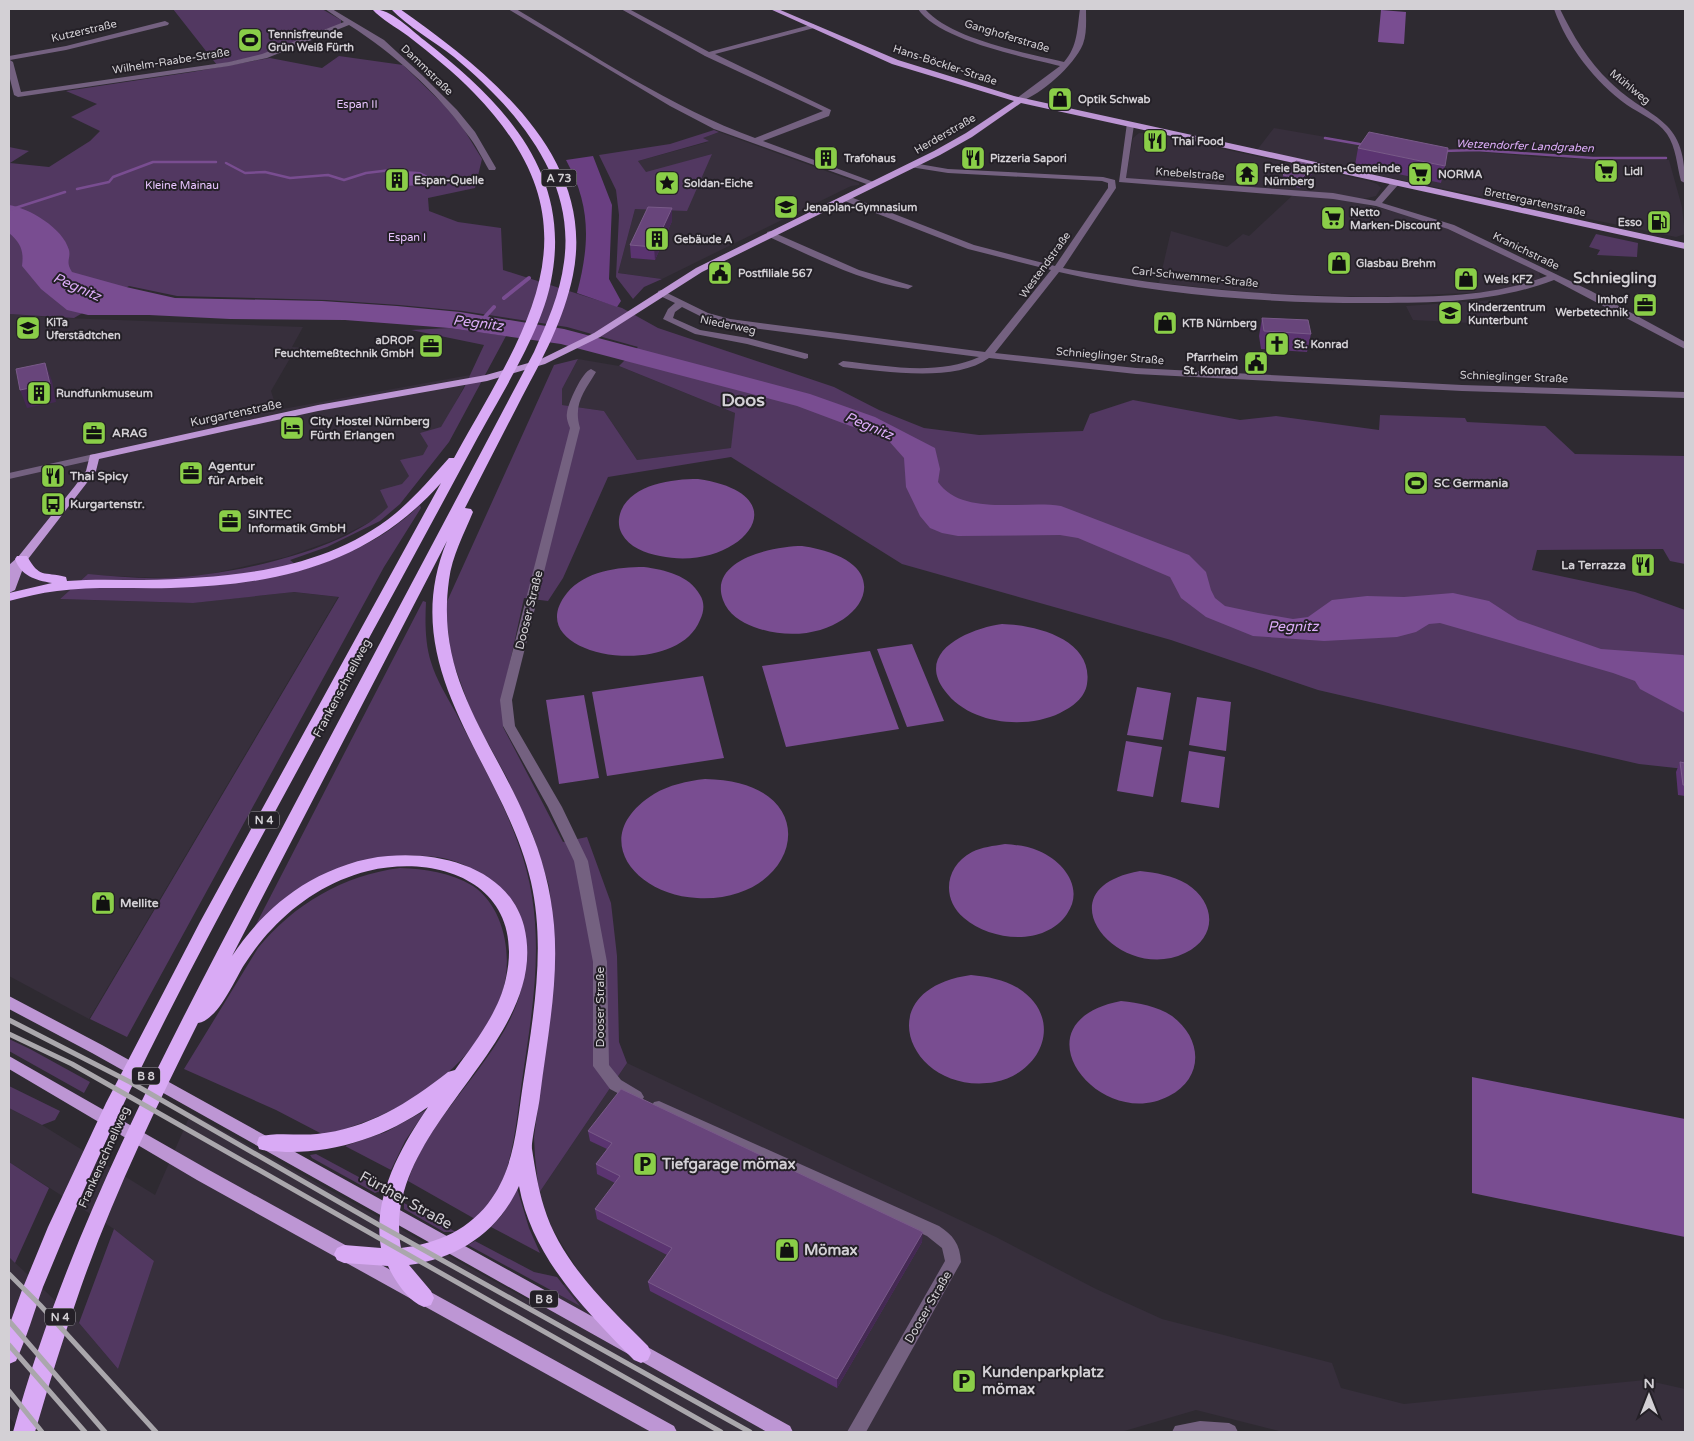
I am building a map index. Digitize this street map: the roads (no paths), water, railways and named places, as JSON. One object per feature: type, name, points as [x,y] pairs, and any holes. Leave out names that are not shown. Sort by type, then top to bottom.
[{"type":"highway","name":"Frankenschnellweg","points":[[9,1354],[48,1247],[114,1102],[183,969],[519,349],[543,293],[551,252],[551,218],[543,184],[526,150],[504,120],[467,82],[436,55],[376,9]]},
{"type":"highway","name":"Frankenschnellweg","points":[[24,1432],[65,1300],[137,1128],[245,912],[540,352],[562,297],[569,266],[570,228],[564,192],[551,160],[521,117],[488,82],[450,50],[395,9]]},
{"type":"highway","points":[[9,597],[43,587],[232,580],[278,572],[324,559],[366,540],[398,518],[418,500],[469,443]]},
{"type":"highway","points":[[344,1254],[395,1258],[417,1256],[448,1245],[471,1234],[490,1217],[499,1205],[514,1177],[523,1147],[544,995],[546,949],[543,904],[529,846],[510,801],[453,690],[444,662],[438,630],[439,595],[443,572],[480,467]]},
{"type":"highway","points":[[22,559],[25,568],[35,575],[85,584]]},
{"type":"highway","points":[[182,1037],[223,988],[237,961],[258,935],[295,898],[346,870],[367,864],[407,860],[438,863],[472,875],[498,895],[515,921],[518,958],[514,986],[501,1017],[424,1131],[407,1160],[395,1192],[390,1243],[402,1272],[424,1298]]},
{"type":"highway","points":[[266,1143],[313,1144],[349,1137],[375,1128],[434,1094],[458,1074],[476,1054]]},
{"type":"highway","points":[[523,1147],[535,1211],[544,1235],[557,1258],[582,1292],[641,1353]]},
{"type":"main road","name":"Hans-Böckler-Straße","points":[[773,9],[905,65],[1020,100],[1117,122]]},
{"type":"main road","name":"Herderstraße","points":[[636,309],[691,274],[913,165],[963,138],[1020,100]]},
{"type":"main road","name":"Brettergartenstraße","points":[[1117,122],[1685,246]]},
{"type":"main road","name":"Kurgartenstraße","points":[[94,457],[318,408],[469,381],[518,370],[561,355],[597,335],[636,309]]},
{"type":"main road","points":[[9,571],[22,559],[91,471],[94,457]]},
{"type":"main road","points":[[9,590],[22,559]]},
{"type":"main road","name":"Fürther Straße","points":[[9,1002],[97,1049],[784,1432]]},
{"type":"main road","points":[[9,1062],[344,1254],[668,1432]]},
{"type":"street","name":"Dammstraße","points":[[328,9],[382,42],[454,112],[472,134],[492,168]]},
{"type":"street","points":[[511,9],[607,63],[665,99],[717,127],[875,184]]},
{"type":"street","points":[[624,9],[740,70],[827,110],[826,114],[755,141]]},
{"type":"street","name":"Ganghoferstraße","points":[[921,9],[928,19],[950,30],[1001,48],[1065,65]]},
{"type":"street","points":[[1020,100],[1065,65],[1080,43],[1083,9]]},
{"type":"street","name":"Mühlweg","points":[[1557,9],[1574,44],[1594,70],[1626,101],[1667,128],[1674,139],[1685,181]]},
{"type":"street","name":"Wilhelm-Raabe-Straße","points":[[9,62],[18,95],[229,64],[264,56],[351,22]]},
{"type":"street","name":"Kutzerstraße","points":[[9,58],[66,48],[165,23]]},
{"type":"street","points":[[708,54],[811,26]]},
{"type":"street","name":"Knebelstraße","points":[[1130,125],[1122,180],[1309,193],[1377,204]]},
{"type":"street","name":"Westendstraße","points":[[913,165],[948,171],[1068,177],[1112,182],[1112,188],[1058,268],[1026,311],[987,355]]},
{"type":"street","points":[[1377,204],[1395,183]]},
{"type":"street","name":"Carl-Schwemmer-Straße","points":[[845,198],[929,233],[982,250],[1114,279],[1206,291],[1300,298],[1367,300],[1458,297],[1506,292],[1553,277]]},
{"type":"street","name":"Kranichstraße","points":[[1377,204],[1439,222],[1588,293],[1685,346]]},
{"type":"street","points":[[770,234],[889,284],[908,286]]},
{"type":"street","name":"Schnieglinger Straße","points":[[661,293],[705,315],[729,322],[987,355],[1143,372],[1452,388],[1685,395]]},
{"type":"street","name":"Niederweg","points":[[681,303],[671,311],[668,319],[698,332],[748,341],[805,356]]},
{"type":"street","points":[[843,364],[928,370],[968,364],[987,355]]},
{"type":"street","name":"Dooser Straße","points":[[592,372],[575,400],[571,415],[575,428],[506,700],[508,726],[555,807],[581,861],[600,962],[601,1066],[609,1079],[633,1095],[933,1231],[948,1241],[953,1251],[953,1262],[856,1432]]},
{"type":"street","name":"Kurgartenstraße","points":[[9,476],[94,457]]},
{"type":"street","points":[[1180,1432],[1200,1430],[1229,1432]]},
{"type":"water","points":[[1381,10],[1406,12],[1404,44],[1378,42]]},
{"type":"water","points":[[391,170],[420,172],[438,181],[437,184],[405,186],[400,182],[403,178],[389,173]]},
{"type":"water","name":"Pegnitz","points":[[9,205],[26,210],[44,220],[60,234],[69,250],[69,263],[72,272],[126,287],[175,298],[322,301],[460,312],[564,329],[810,394],[875,417],[935,448],[940,469],[938,482],[949,493],[962,500],[995,505],[1061,506],[1189,555],[1206,572],[1215,598],[1225,606],[1293,619],[1308,617],[1332,600],[1367,596],[1404,597],[1453,593],[1489,601],[1518,620],[1601,649],[1683,655],[1685,656],[1685,713],[1640,689],[1635,681],[1440,623],[1429,624],[1416,632],[1397,637],[1324,641],[1253,636],[1206,617],[1181,598],[1170,577],[1078,538],[1060,535],[958,536],[942,533],[930,528],[920,516],[906,487],[904,458],[888,440],[797,406],[561,344],[449,328],[345,320],[88,315],[67,310],[41,289],[22,266],[21,248],[9,233]]},
{"type":"water","points":[[698,479],[731,488],[749,500],[754,515],[749,530],[735,543],[714,553],[689,558],[660,556],[649,553],[638,549],[625,539],[620,529],[619,517],[626,502],[634,495],[643,489],[665,482]]},
{"type":"water","points":[[802,546],[839,556],[859,571],[864,588],[858,606],[841,621],[817,631],[787,634],[754,627],[740,620],[725,605],[721,586],[725,574],[734,565],[761,552]]},
{"type":"water","points":[[644,567],[668,572],[683,578],[695,588],[702,598],[703,611],[700,620],[685,640],[661,651],[633,656],[605,654],[580,646],[563,633],[557,615],[567,593],[574,586],[592,575],[613,569]]},
{"type":"water","points":[[1002,624],[1030,627],[1060,638],[1072,646],[1081,656],[1087,669],[1087,684],[1084,694],[1065,711],[1046,718],[1015,722],[998,721],[983,717],[968,711],[955,702],[945,691],[937,677],[936,664],[941,653],[962,636],[989,626]]},
{"type":"water","points":[[912,644],[944,721],[907,727],[877,649]]},
{"type":"water","points":[[870,651],[899,729],[786,747],[762,666]]},
{"type":"water","points":[[703,676],[724,758],[607,776],[592,692]]},
{"type":"water","points":[[1137,687],[1171,693],[1163,740],[1127,735]]},
{"type":"water","points":[[584,695],[599,778],[559,784],[546,700]]},
{"type":"water","points":[[1197,697],[1231,702],[1226,751],[1189,745]]},
{"type":"water","points":[[1126,741],[1162,747],[1153,797],[1117,791]]},
{"type":"water","points":[[1189,751],[1225,757],[1219,808],[1181,802]]},
{"type":"water","points":[[705,779],[745,785],[772,799],[786,819],[788,842],[779,864],[760,882],[733,895],[697,898],[674,894],[654,886],[638,875],[627,861],[622,845],[624,828],[634,810],[654,794],[678,784]]},
{"type":"water","points":[[1005,844],[1039,851],[1056,861],[1069,876],[1074,895],[1072,904],[1067,914],[1057,925],[1045,932],[1017,937],[1002,936],[988,932],[964,918],[952,902],[949,883],[956,866],[963,858],[980,849]]},
{"type":"water","points":[[1140,871],[1176,878],[1197,892],[1204,901],[1208,910],[1208,929],[1196,946],[1185,953],[1160,959],[1136,956],[1115,946],[1100,931],[1092,913],[1095,896],[1110,881]]},
{"type":"water","points":[[971,975],[1001,980],[1018,988],[1032,1000],[1041,1014],[1044,1028],[1042,1042],[1036,1056],[1026,1067],[1012,1076],[995,1082],[965,1082],[941,1074],[922,1059],[911,1040],[909,1019],[918,1000],[938,985]]},
{"type":"water","points":[[1121,1001],[1148,1006],[1172,1016],[1190,1036],[1194,1047],[1194,1069],[1189,1079],[1169,1096],[1142,1103],[1117,1100],[1094,1088],[1078,1070],[1070,1050],[1073,1030],[1089,1013]]},
{"type":"water","points":[[1472,1077],[1685,1119],[1685,1237],[1472,1193]]},
{"type":"waterway","name":"Wetzendorfer Landgraben","points":[[1325,138],[1365,145]]},
{"type":"waterway","name":"Wetzendorfer Landgraben","points":[[1443,151],[1476,150],[1593,158],[1666,158]]},
{"type":"waterway","points":[[77,189],[109,182],[113,177],[153,162],[216,162]]},
{"type":"waterway","points":[[226,163],[245,173],[265,172],[290,178],[328,175],[344,180],[366,173],[391,170]]},
{"type":"waterway","points":[[9,210],[65,192]]},
{"type":"waterway","points":[[504,298],[529,278]]},
{"type":"waterway","name":"Pegnitz","points":[[483,319],[494,307]]},
{"type":"railway","points":[[9,1020],[130,1082],[379,1225],[750,1432]]},
{"type":"railway","points":[[9,1034],[72,1064],[721,1432]]},
{"type":"railway","points":[[9,1274],[40,1305],[156,1432]]},
{"type":"railway","points":[[9,1321],[105,1432]]},
{"type":"railway","points":[[9,1345],[85,1432]]},
{"type":"railway","points":[[9,1391],[42,1432]]},
{"type":"place","name":"Tennisfreunde Grün Weiß Fürth","points":[[250,40]]},
{"type":"place","name":"Optik Schwab","points":[[1060,99]]},
{"type":"place","name":"Thai Food","points":[[1155,141]]},
{"type":"place","name":"Trafohaus","points":[[826,158]]},
{"type":"place","name":"Pizzeria Sapori","points":[[973,158]]},
{"type":"place","name":"Lidl","points":[[1606,171]]},
{"type":"place","name":"Freie Baptisten-Gemeinde Nürnberg","points":[[1247,174]]},
{"type":"place","name":"NORMA","points":[[1420,174]]},
{"type":"place","name":"Espan-Quelle","points":[[397,180]]},
{"type":"place","name":"Soldan-Eiche","points":[[667,183]]},
{"type":"place","name":"Jenaplan-Gymnasium","points":[[786,207]]},
{"type":"place","name":"Netto Marken-Discount","points":[[1333,218]]},
{"type":"place","name":"Esso","points":[[1659,222]]},
{"type":"place","name":"Gebäude A","points":[[657,239]]},
{"type":"place","name":"Glasbau Brehm","points":[[1339,263]]},
{"type":"place","name":"Postfiliale 567","points":[[720,273]]},
{"type":"place","name":"Wels KFZ","points":[[1466,279]]},
{"type":"place","name":"Imhof Werbetechnik","points":[[1645,305]]},
{"type":"place","name":"Kinderzentrum Kunterbunt","points":[[1450,313]]},
{"type":"place","name":"KTB Nürnberg","points":[[1165,323]]},
{"type":"place","name":"KiTa Uferstädtchen","points":[[28,328]]},
{"type":"place","name":"St. Konrad","points":[[1277,344]]},
{"type":"place","name":"aDROP Feuchtemeßtechnik GmbH","points":[[431,346]]},
{"type":"place","name":"Pfarrheim St. Konrad","points":[[1256,363]]},
{"type":"place","name":"Rundfunkmuseum","points":[[39,393]]},
{"type":"place","name":"City Hostel Nürnberg Fürth Erlangen","points":[[292,428]]},
{"type":"place","name":"ARAG","points":[[94,433]]},
{"type":"place","name":"Agentur für Arbeit","points":[[191,473]]},
{"type":"place","name":"Thai Spicy","points":[[53,476]]},
{"type":"place","name":"SC Germania","points":[[1416,483]]},
{"type":"place","name":"Kurgartenstr.","points":[[53,504]]},
{"type":"place","name":"SINTEC Informatik GmbH","points":[[230,521]]},
{"type":"place","name":"La Terrazza","points":[[1643,565]]},
{"type":"place","name":"Mellite","points":[[103,903]]},
{"type":"place","name":"Tiefgarage mömax","points":[[645,1164]]},
{"type":"place","name":"Mömax","points":[[787,1250]]},
{"type":"place","name":"Kundenparkplatz mömax","points":[[964,1381]]},
{"type":"district","name":"Schniegling","points":[[1615,278]]},
{"type":"district","name":"Doos","points":[[743,400]]},
{"type":"park label","name":"Espan II","points":[[357,104]]},
{"type":"park label","name":"Kleine Mainau","points":[[182,185]]},
{"type":"park label","name":"Espan I","points":[[407,237]]}]
